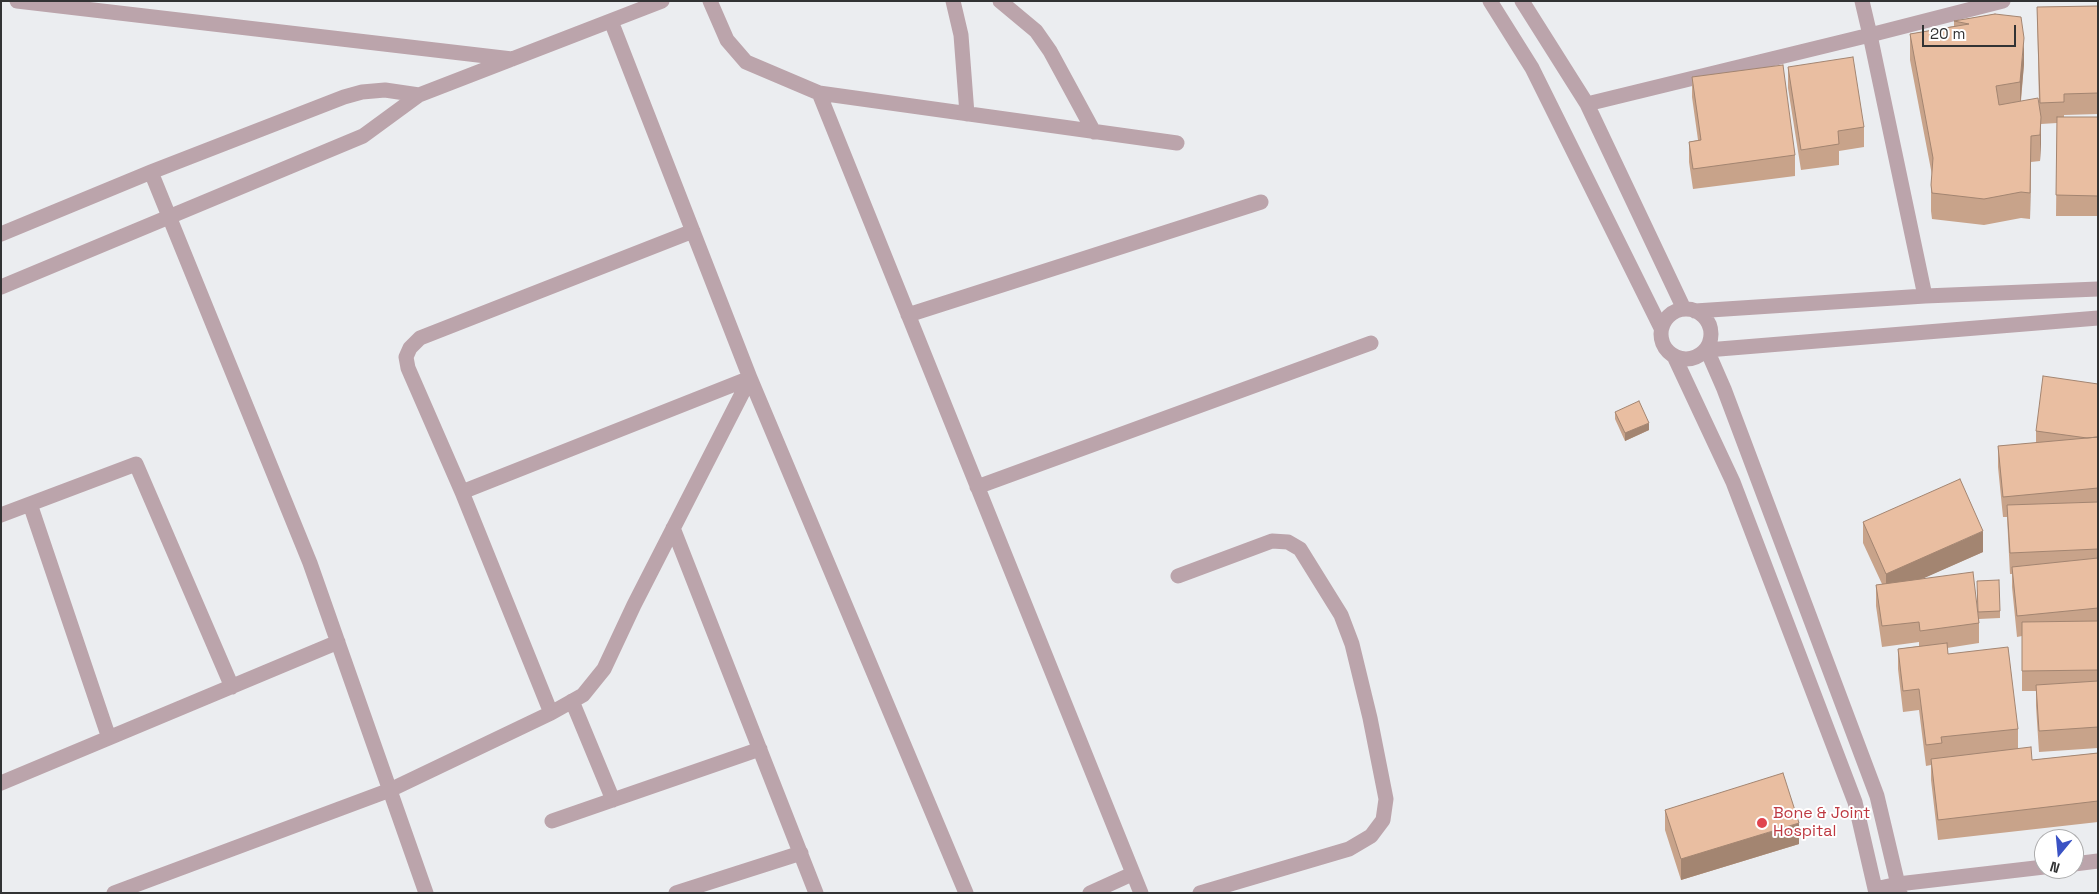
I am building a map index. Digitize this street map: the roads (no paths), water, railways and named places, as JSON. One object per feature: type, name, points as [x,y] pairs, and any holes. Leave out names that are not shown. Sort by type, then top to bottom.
[{"type":"street","points":[[17,1],[39,2],[515,59]]},
{"type":"street","points":[[1,287],[363,136],[419,95],[662,1]]},
{"type":"street","points":[[710,1],[727,40],[746,62],[819,93],[1177,143]]},
{"type":"street","points":[[953,1],[961,35],[967,114]]},
{"type":"street","points":[[1000,1],[1036,31],[1050,51],[1094,132]]},
{"type":"street","points":[[1490,1],[1532,68],[1662,328],[1663,344],[1674,356],[1733,482],[1855,802],[1875,891],[2034,868]]},
{"type":"street","points":[[1522,1],[1587,104],[1690,310],[1706,318],[1712,331],[1712,338],[1706,350],[1695,358],[1680,359],[1674,356]]},
{"type":"street","points":[[1862,1],[1925,296]]},
{"type":"street","points":[[1587,104],[2004,1]]},
{"type":"street","points":[[611,21],[750,378],[966,893]]},
{"type":"street","points":[[1,234],[151,172],[362,92],[385,90],[419,95]]},
{"type":"street","points":[[819,93],[1141,893]]},
{"type":"street","points":[[151,172],[310,563],[426,893]]},
{"type":"street","points":[[908,315],[1261,202]]},
{"type":"street","points":[[551,713],[462,492],[408,368],[406,357],[410,348],[420,338],[693,231]]},
{"type":"street","points":[[1662,328],[1669,315],[1690,310],[1925,296],[2098,289]]},
{"type":"street","points":[[1706,350],[2098,318]]},
{"type":"street","points":[[977,487],[1371,343]]},
{"type":"street","points":[[1706,350],[1724,389],[1877,796],[1899,888]]},
{"type":"street","points":[[462,492],[750,378]]},
{"type":"street","points":[[114,893],[390,790],[551,713],[583,695],[604,669],[673,528],[750,378]]},
{"type":"street","points":[[1,515],[136,464],[232,687]]},
{"type":"street","points":[[30,504],[109,738]]},
{"type":"street","points":[[673,528],[816,893]]},
{"type":"street","points":[[1178,576],[1272,541],[1288,542],[1300,549],[1341,615],[1352,644],[1370,718],[1386,799],[1383,820],[1372,836],[1349,848],[1200,893]]},
{"type":"street","points":[[1,783],[338,642]]},
{"type":"street","points":[[572,701],[613,800]]},
{"type":"street","points":[[552,820],[760,749]]},
{"type":"street","points":[[676,893],[801,853]]},
{"type":"street","points":[[2084,863],[2098,861]]},
{"type":"street","points":[[1090,893],[1132,874]]},
{"type":"place","name":"Bone & Joint Hospital","points":[[1762,823]]}]
